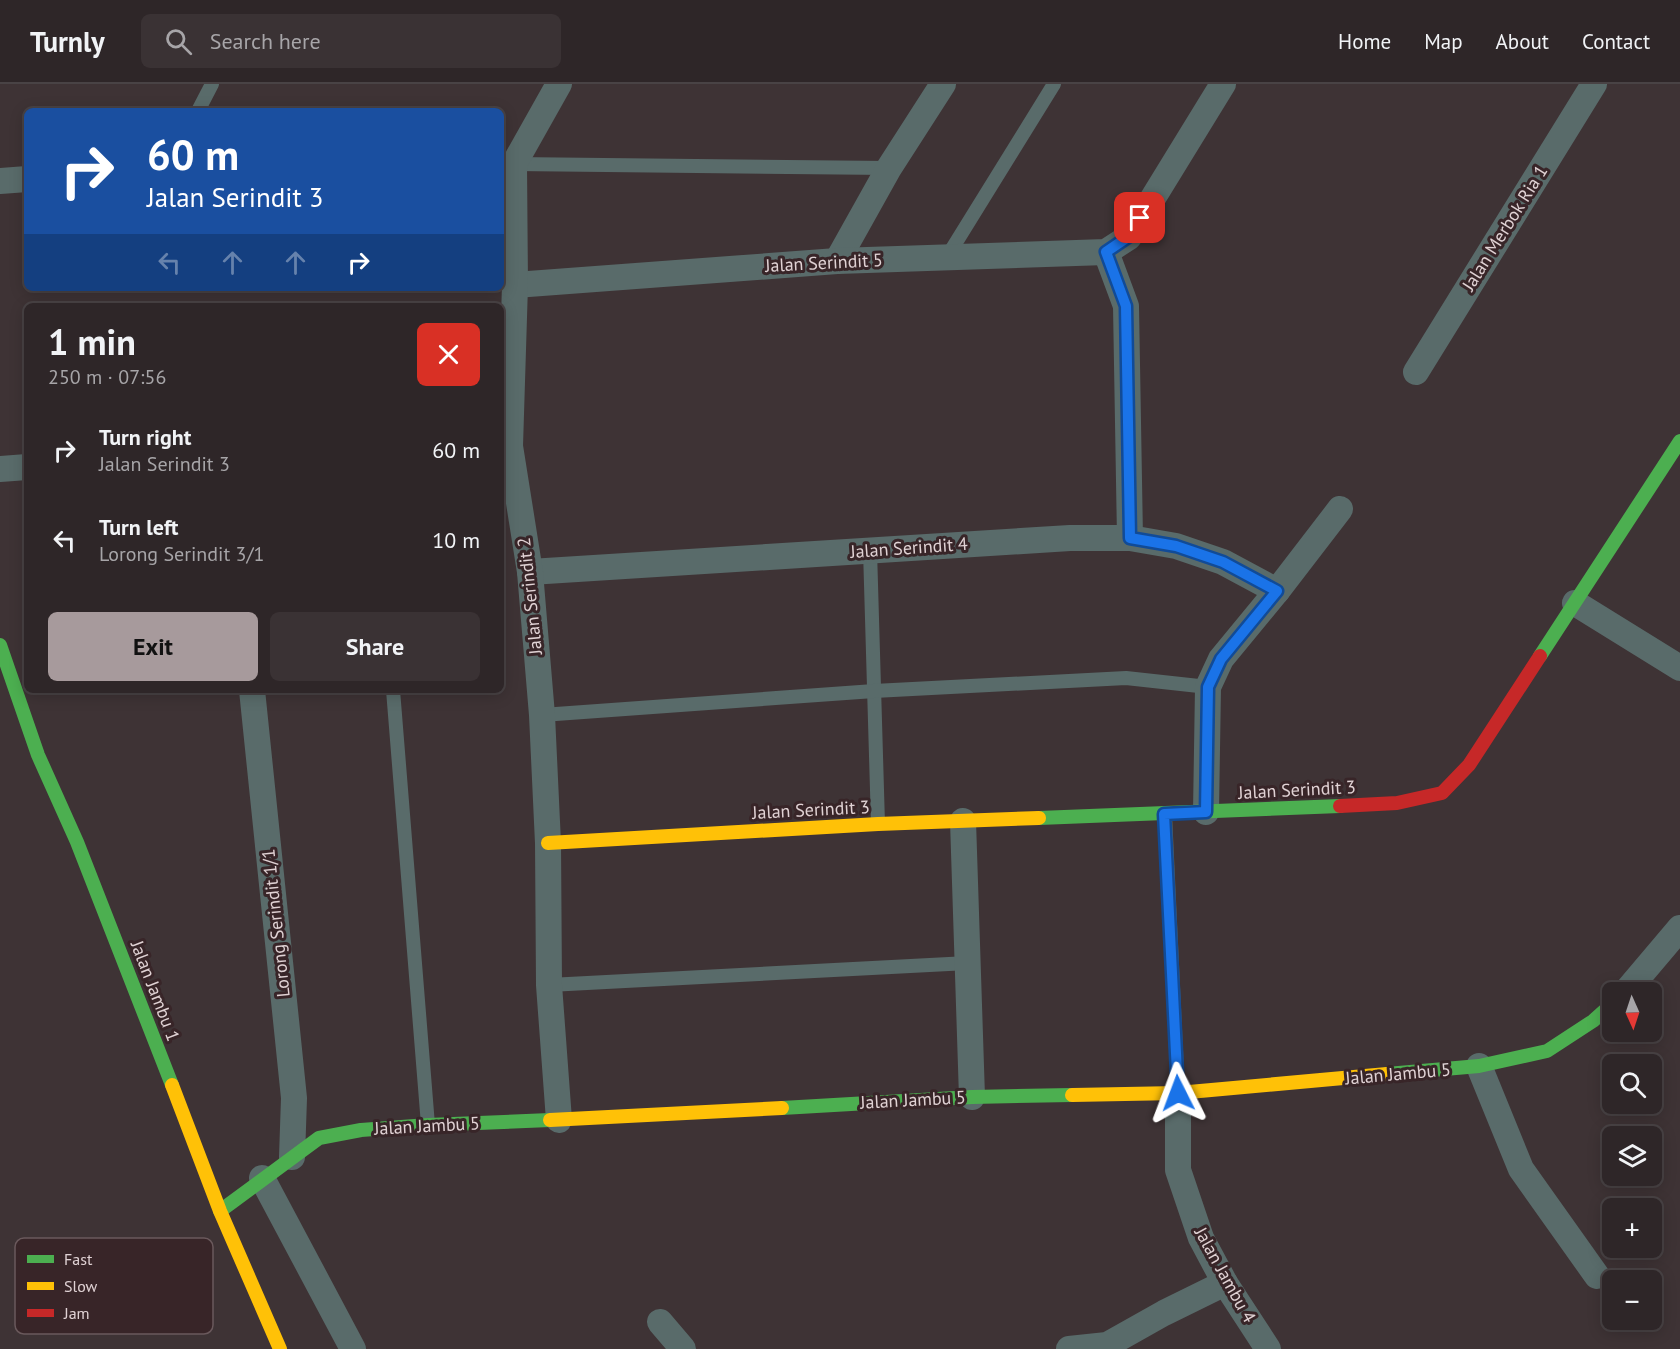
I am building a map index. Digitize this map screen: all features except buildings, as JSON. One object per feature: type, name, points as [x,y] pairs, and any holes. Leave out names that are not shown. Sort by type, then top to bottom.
[{"type":"street","name":"Jalan Serindit 2","points":[[559,84],[508,163],[515,285],[505,447],[530,573],[542,715],[548,843],[549,985],[559,1120]]},
{"type":"street","points":[[837,261],[889,168],[943,84]]},
{"type":"street","points":[[1130,538],[1126,306],[1106,252],[1128,237],[1223,84]]},
{"type":"street","name":"Jalan Merbok Ria 1","points":[[1416,372],[1594,84]]},
{"type":"street","points":[[0,181],[24,179]]},
{"type":"street","name":"Jalan Serindit 5","points":[[515,285],[837,261],[1106,252]]},
{"type":"street","name":"Jalan Serindit 3","points":[[548,843],[878,824],[1397,803],[1442,794],[1469,765],[1680,441]]},
{"type":"street","points":[[0,469],[24,467]]},
{"type":"street","points":[[1206,812],[1208,687],[1221,659],[1340,509]]},
{"type":"street","name":"Jalan Serindit 4","points":[[530,573],[1071,538],[1130,538],[1176,546],[1223,562],[1277,591]]},
{"type":"street","points":[[1575,603],[1680,668]]},
{"type":"street","name":"Jalan Jambu 1","points":[[0,645],[38,756],[77,842],[220,1210],[280,1349]]},
{"type":"street","name":"Lorong Serindit 1/1","points":[[252,693],[294,1098],[292,1157]]},
{"type":"street","points":[[963,821],[972,1097]]},
{"type":"street","points":[[1634,982],[1680,928]]},
{"type":"street","name":"Jalan Jambu 5","points":[[220,1210],[319,1138],[361,1130],[972,1097],[1178,1093],[1479,1066],[1547,1051],[1602,1013]]},
{"type":"street","points":[[1479,1066],[1521,1169],[1597,1276]]},
{"type":"street","name":"Jalan Jambu 4","points":[[1178,1093],[1178,1170],[1201,1238],[1225,1283],[1268,1349]]},
{"type":"street","points":[[262,1178],[353,1349]]},
{"type":"street","points":[[1069,1349],[1107,1345],[1164,1312],[1225,1283]]},
{"type":"street","points":[[660,1322],[683,1349]]},
{"type":"lane","points":[[200,108],[212,84]]},
{"type":"lane","points":[[947,257],[1054,84]]},
{"type":"lane","points":[[508,163],[889,168]]},
{"type":"lane","points":[[870,550],[878,824]]},
{"type":"lane","points":[[542,715],[874,691],[1126,678],[1208,687]]},
{"type":"lane","points":[[393,693],[428,1125]]},
{"type":"lane","points":[[1164,814],[1178,1093]]},
{"type":"lane","points":[[549,985],[968,963]]},
{"type":"traffic: fast","points":[[1540,656],[1680,441]]},
{"type":"traffic: fast","points":[[0,645],[38,755],[77,842],[172,1085]]},
{"type":"traffic: fast","points":[[1039,818],[1340,806]]},
{"type":"traffic: fast","points":[[1387,1074],[1479,1066],[1547,1051],[1602,1013]]},
{"type":"traffic: fast","points":[[782,1108],[972,1097],[1072,1095]]},
{"type":"traffic: fast","points":[[220,1211],[319,1138],[361,1130],[550,1120]]},
{"type":"traffic: slow","points":[[548,843],[878,824],[1039,818]]},
{"type":"traffic: slow","points":[[1072,1095],[1178,1093],[1387,1074]]},
{"type":"traffic: slow","points":[[172,1085],[220,1211],[280,1349]]},
{"type":"traffic: slow","points":[[550,1120],[782,1108]]},
{"type":"traffic: jam","points":[[1340,806],[1397,803],[1442,793],[1469,765],[1540,656]]},
{"type":"route","points":[[1140,218],[1128,237],[1106,252],[1126,306],[1130,538],[1176,546],[1223,562],[1277,591],[1221,659],[1208,687],[1206,812],[1164,814],[1178,1093]]}]
